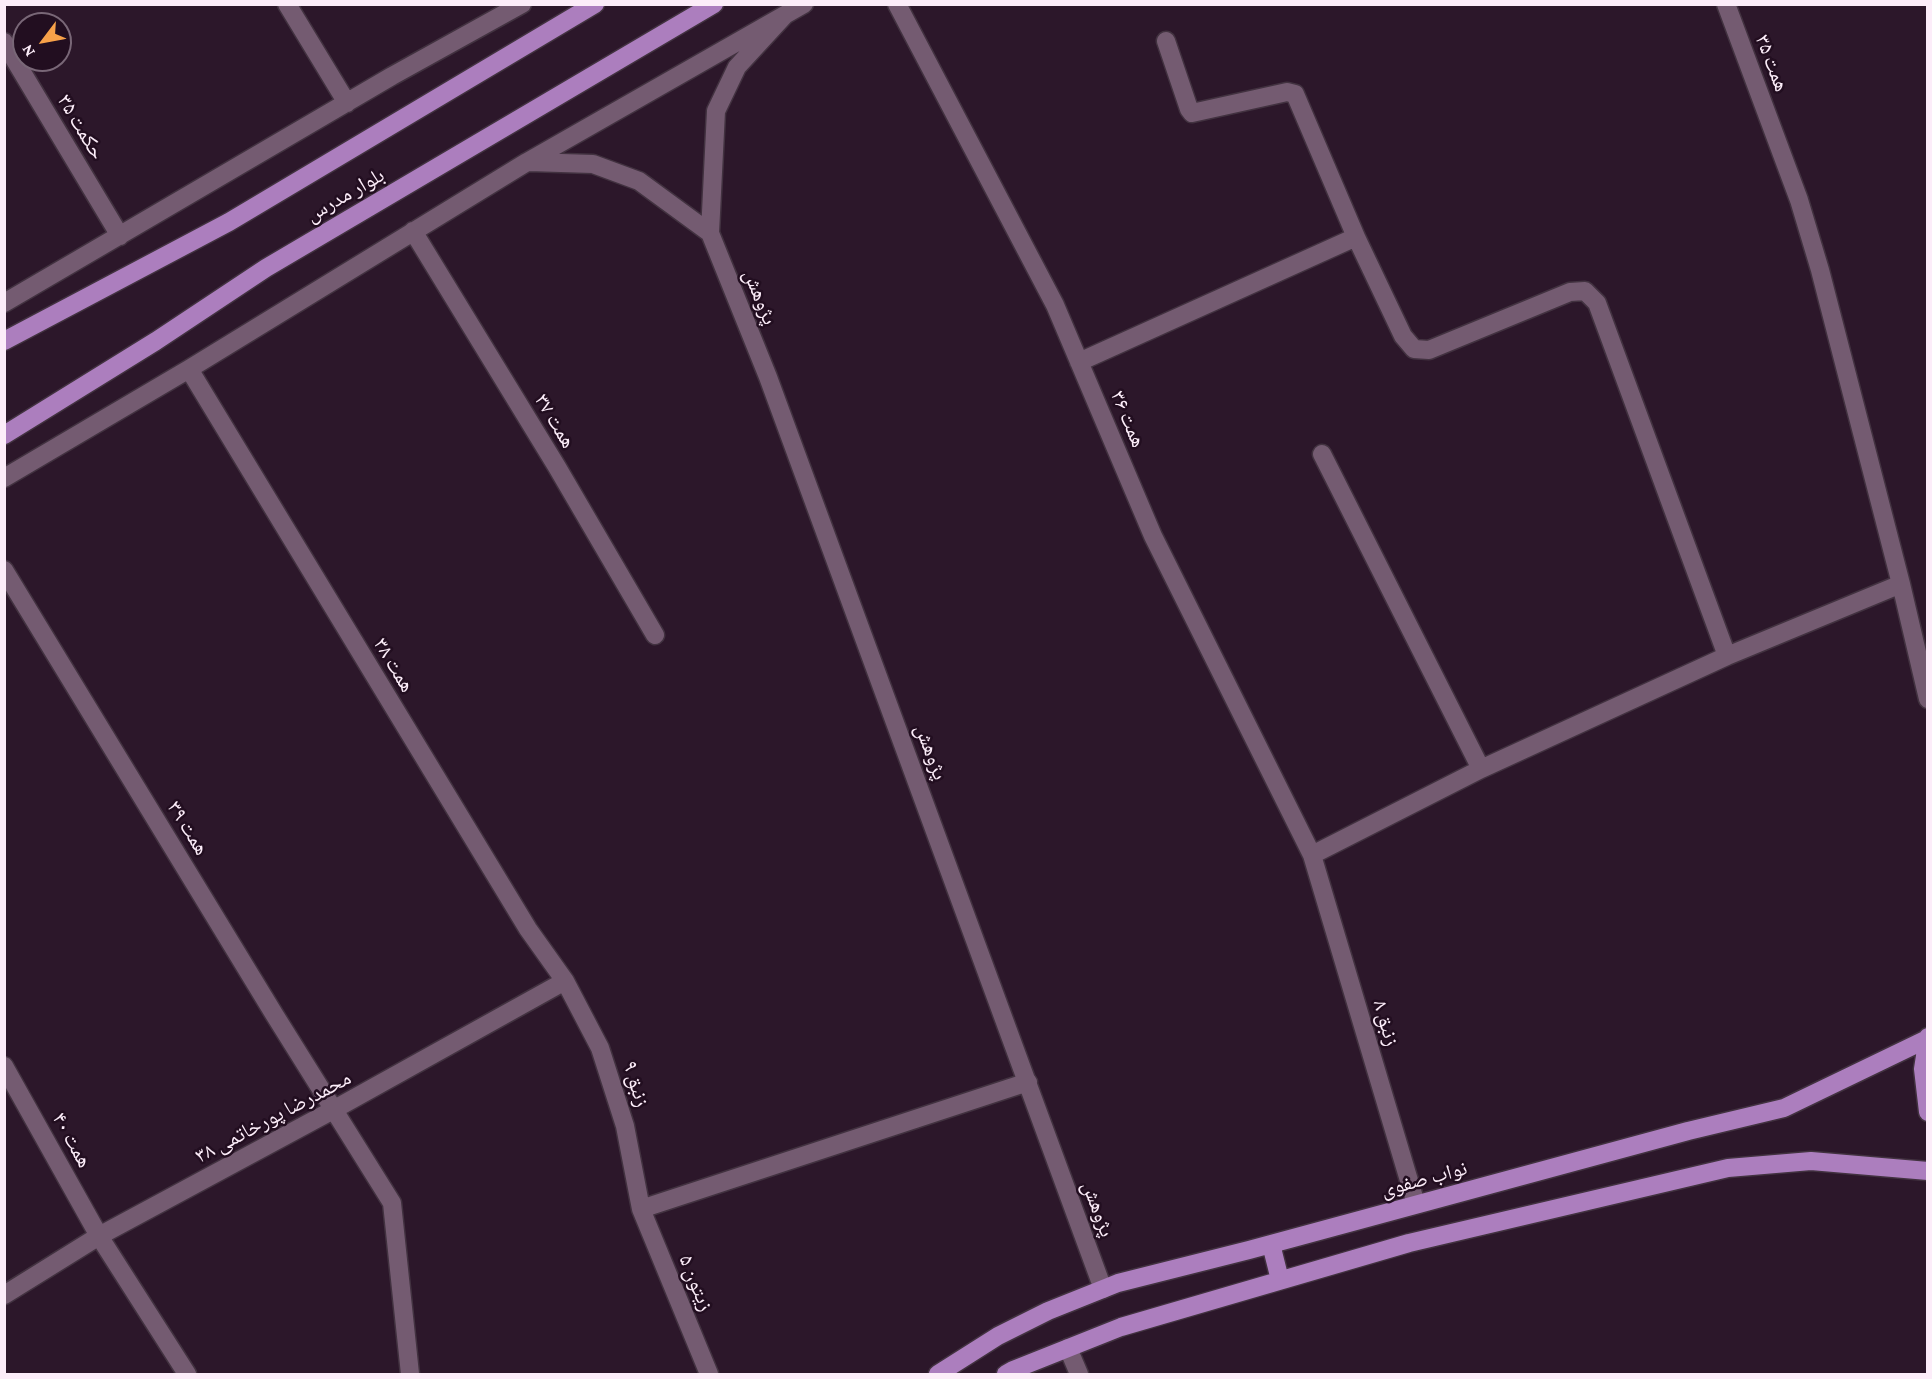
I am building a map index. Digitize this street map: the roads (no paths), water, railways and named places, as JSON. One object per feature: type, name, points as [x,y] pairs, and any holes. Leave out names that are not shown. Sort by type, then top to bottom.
[{"type":"main road","name":"بلوار مدرس","points":[[4,341],[229,222],[595,4]]},
{"type":"main road","name":"بلوار مدرس","points":[[4,435],[156,341],[266,268],[714,4]]},
{"type":"main road","name":"نواب صفوی","points":[[938,1374],[998,1336],[1048,1311],[1118,1283],[1688,1131],[1784,1108],[1927,1038]]},
{"type":"main road","points":[[1927,1038],[1923,1069],[1928,1112]]},
{"type":"main road","points":[[1006,1374],[1121,1327],[1280,1280],[1409,1244],[1728,1168],[1811,1161],[1928,1171]]},
{"type":"main road","points":[[1271,1244],[1280,1280]]},
{"type":"street","points":[[288,4],[347,103]]},
{"type":"street","points":[[4,303],[522,4]]},
{"type":"street","points":[[4,478],[189,369],[527,162],[804,4]]},
{"type":"street","name":"همت ۳۶","points":[[897,4],[1055,305],[1153,536],[1312,855]]},
{"type":"street","name":"همت ۳۵","points":[[1726,4],[1799,200],[1820,270],[1901,584],[1928,699]]},
{"type":"street","name":"پژوهش","points":[[784,16],[737,67],[716,111],[710,233],[772,388],[1103,1289]]},
{"type":"street","points":[[1166,41],[1192,113],[1287,92],[1295,94],[1356,237],[1403,336],[1414,349],[1430,350],[1570,292],[1585,291],[1597,303],[1727,656]]},
{"type":"street","name":"حکمت ۳۵","points":[[4,42],[120,236]]},
{"type":"street","points":[[527,162],[593,164],[639,181],[710,233]]},
{"type":"street","name":"همت ۳۷","points":[[413,231],[557,467],[655,635]]},
{"type":"street","points":[[1079,362],[1356,237]]},
{"type":"street","name":"همت ۳۸","points":[[189,369],[528,929],[565,981]]},
{"type":"street","points":[[1322,454],[1481,769]]},
{"type":"street","name":"همت ۳۹","points":[[4,570],[126,773],[392,1203],[410,1374]]},
{"type":"street","points":[[1312,855],[1481,769],[1727,656],[1901,584]]},
{"type":"street","name":"زنبق ۸","points":[[1312,855],[1416,1204]]},
{"type":"street","name":"محمدرضا پورخاتمی ۳۸","points":[[4,1295],[99,1236],[565,981]]},
{"type":"street","name":"زنبق ۹","points":[[565,981],[600,1048],[625,1126],[641,1209]]},
{"type":"street","name":"همت ۴۰","points":[[4,1066],[99,1236],[187,1374]]},
{"type":"street","points":[[641,1209],[1028,1082]]},
{"type":"street","name":"زیتون ۵","points":[[641,1209],[709,1374]]},
{"type":"street","points":[[1068,1348],[1079,1374]]}]
